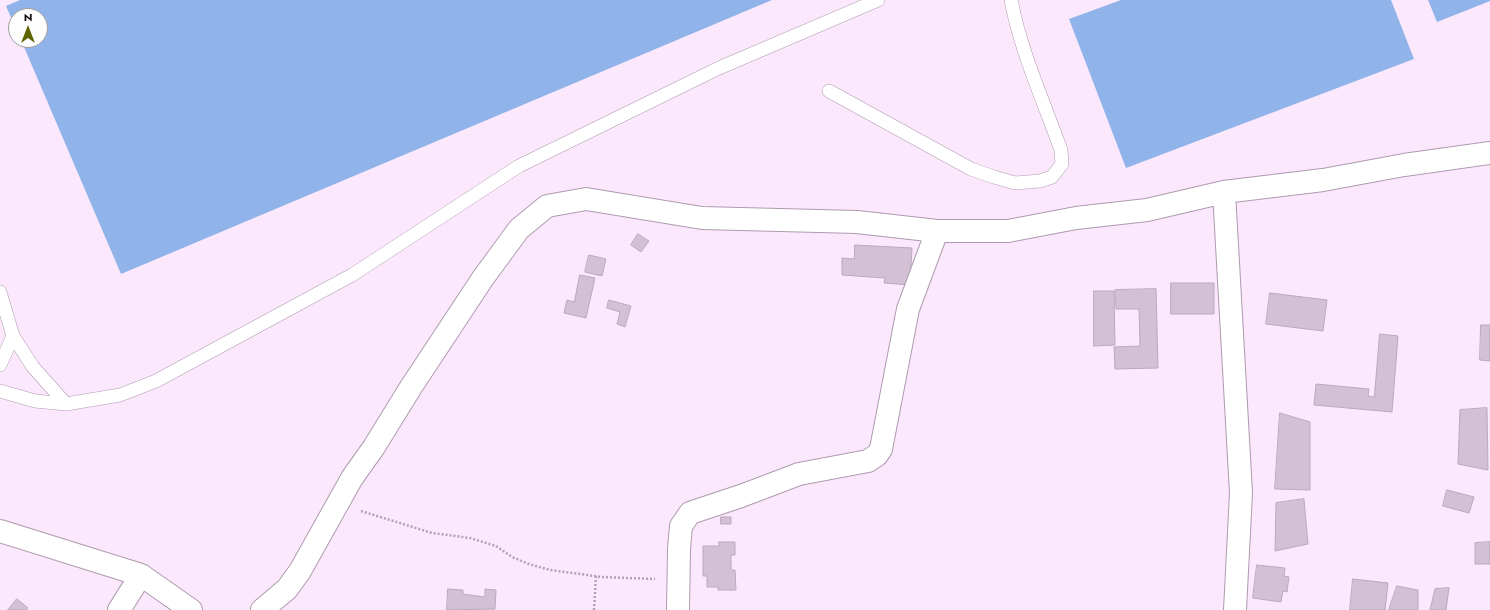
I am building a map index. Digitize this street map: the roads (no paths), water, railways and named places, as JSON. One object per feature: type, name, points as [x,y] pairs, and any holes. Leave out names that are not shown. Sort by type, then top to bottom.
[{"type":"street","points":[[262,610],[287,589],[300,571],[338,503],[410,386],[483,278],[519,230],[547,206],[586,198],[702,218],[857,222],[937,231],[1008,231],[1076,218],[1147,210],[1224,192],[1323,180],[1490,152]]},
{"type":"street","points":[[1224,192],[1241,492],[1235,610]]},
{"type":"street","points":[[678,610],[681,526],[690,512],[741,496],[799,474],[868,461],[877,455],[881,449],[908,309],[937,231]]},
{"type":"street","points":[[0,531],[141,575],[191,610]]},
{"type":"street","points":[[119,610],[141,575]]},
{"type":"lane","points":[[0,392],[35,401],[66,404],[120,395],[156,381],[352,275],[519,166],[719,68],[878,0]]},
{"type":"lane","points":[[830,91],[971,169],[1015,183],[1040,181],[1052,177],[1062,164],[1061,150],[1016,28],[1011,0]]},
{"type":"lane","points":[[0,292],[13,336],[32,367],[66,404]]},
{"type":"lane","points":[[0,365],[13,336]]},
{"type":"water","points":[[20,0],[772,0],[121,274],[24,48],[48,48],[48,8],[8,8],[8,11],[6,6]]},
{"type":"water","points":[[1121,0],[1391,0],[1414,59],[1126,168],[1069,19]]},
{"type":"water","points":[[1428,0],[1490,0],[1490,1],[1437,22]]}]
